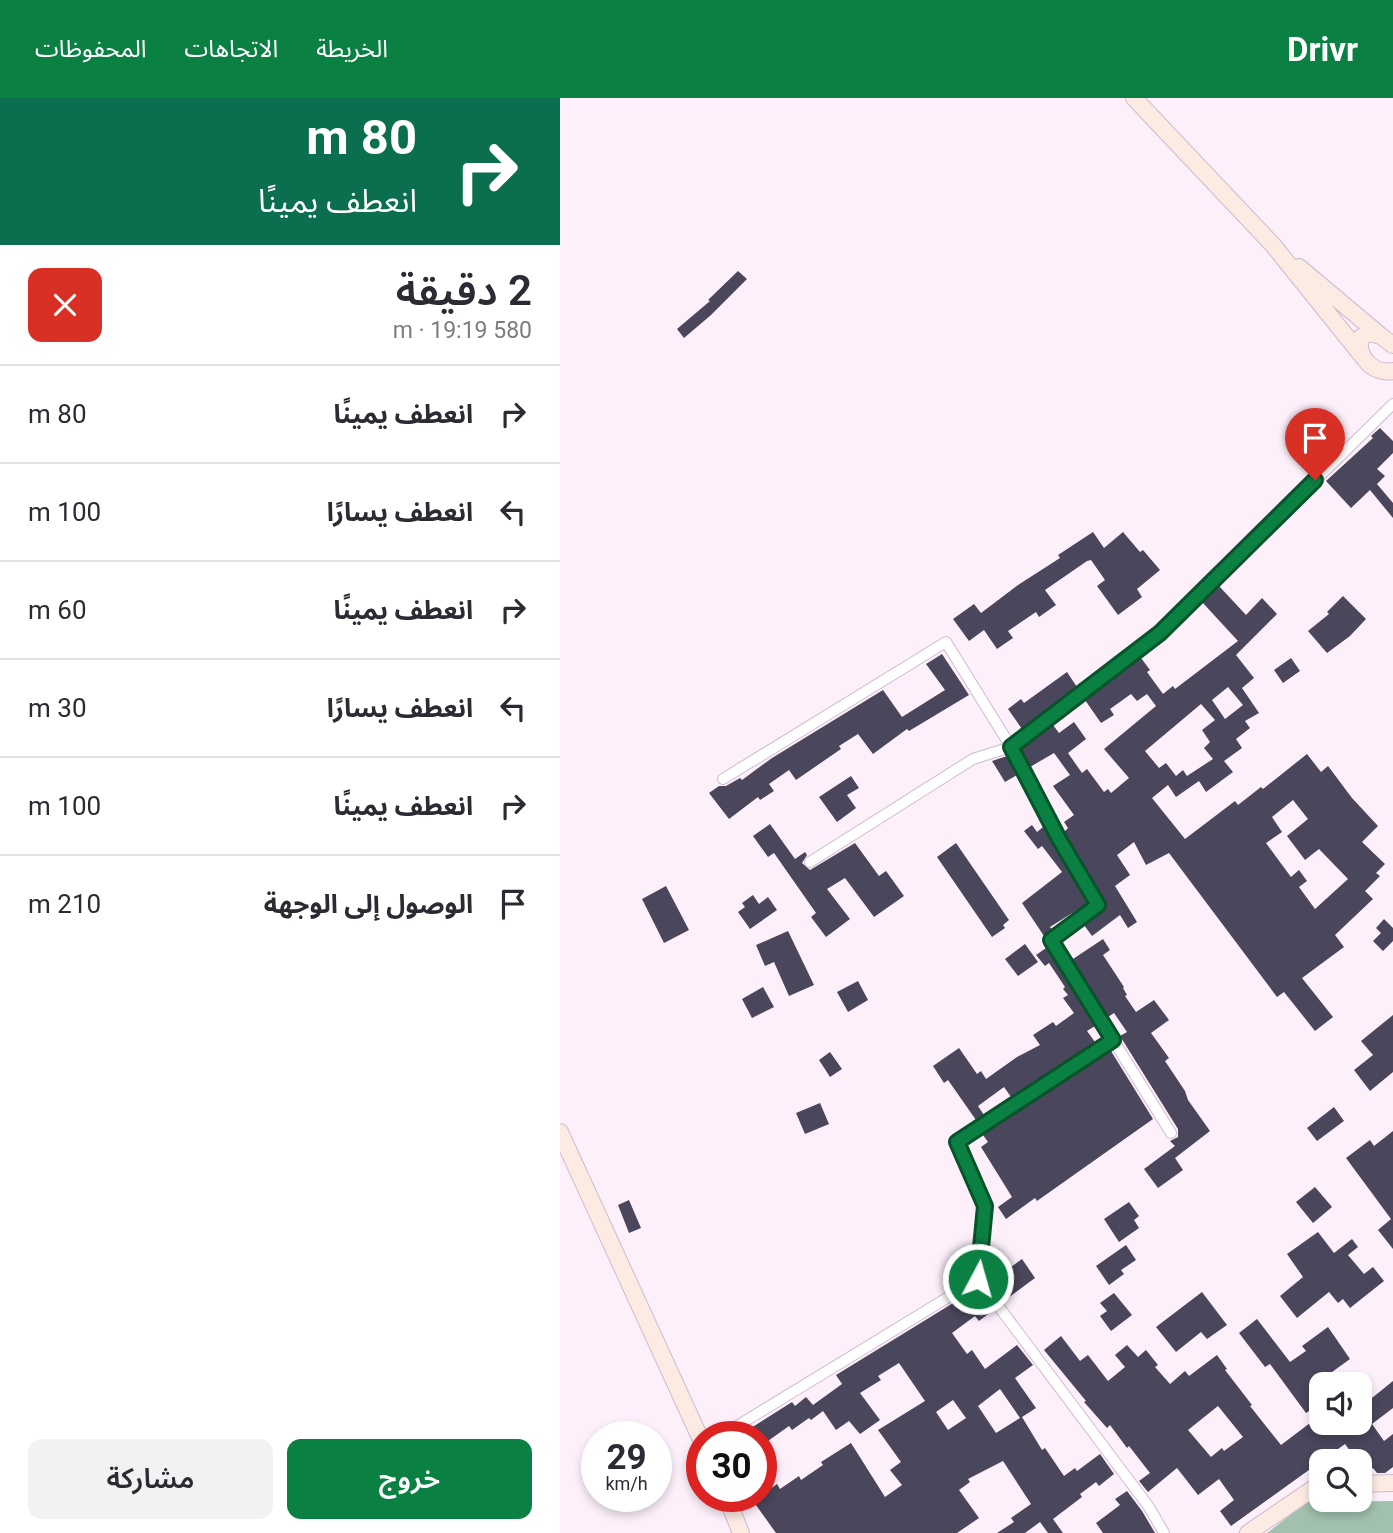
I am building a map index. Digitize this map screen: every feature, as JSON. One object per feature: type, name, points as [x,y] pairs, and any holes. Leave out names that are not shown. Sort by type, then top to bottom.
[{"type":"main road","points":[[1134,98],[1273,246],[1363,357],[1385,370],[1393,382]]},
{"type":"main road","points":[[1273,246],[1387,340]]},
{"type":"main road","points":[[1363,357],[1360,349],[1361,337],[1370,333],[1387,340]]},
{"type":"main road","points":[[560,1132],[692,1421]]},
{"type":"main road","points":[[1372,1484],[1393,1483]]},
{"type":"main road","points":[[1248,1533],[1309,1491]]},
{"type":"main road","points":[[732,1512],[741,1533]]},
{"type":"street","points":[[810,862],[973,760],[1011,747],[1160,633],[1393,404]]},
{"type":"street","points":[[723,779],[946,642],[1011,747],[1059,839],[1098,905],[1051,940],[1171,1133]]},
{"type":"street","points":[[1113,1040],[957,1142],[985,1206],[978,1279],[1149,1507],[1164,1533]]},
{"type":"street","points":[[746,1421],[978,1279]]},
{"type":"green space","points":[[1372,1501],[1393,1501],[1393,1533],[1267,1533],[1307,1502],[1309,1512],[1372,1512]]},
{"type":"building","points":[[738,271],[747,279],[684,338],[677,329],[710,301],[708,300]]},
{"type":"building","points":[[1380,428],[1393,441],[1393,453],[1377,469],[1385,476],[1377,484],[1393,503],[1393,518],[1370,490],[1351,508],[1326,481],[1373,438],[1371,436]]},
{"type":"building","points":[[1093,532],[1104,548],[1123,532],[1160,570],[1137,589],[1142,597],[1118,615],[1097,586],[1105,580],[1091,560],[1087,561],[1045,590],[1056,605],[1039,617],[1036,612],[1008,631],[1013,638],[997,649],[984,630],[969,641],[953,619],[974,604],[981,613]]},
{"type":"building","points":[[1219,586],[1246,615],[1262,598],[1277,614],[1236,655],[1254,678],[1242,688],[1259,713],[1245,721],[1250,728],[1236,739],[1242,748],[1224,761],[1233,772],[1206,792],[1199,781],[1176,797],[1168,785],[1152,798],[1185,839],[1235,801],[1238,805],[1261,787],[1263,789],[1307,754],[1321,772],[1328,766],[1378,826],[1362,842],[1385,864],[1376,873],[1380,876],[1365,891],[1373,899],[1335,935],[1344,947],[1302,978],[1333,1017],[1315,1031],[1284,992],[1277,997],[1169,853],[1146,865],[1134,842],[1117,855],[1130,875],[1115,886],[1137,922],[1128,928],[1120,915],[1092,936],[1084,925],[1103,911],[1106,904],[1064,832],[1068,828],[1064,822],[1074,815],[1053,786],[1070,775],[1054,753],[1030,767],[1021,749],[1053,725],[1059,733],[1074,722],[1086,739],[1068,753],[1082,773],[1087,769],[1104,792],[1108,789],[1111,793],[1129,778],[1104,749],[1156,706],[1147,694],[1137,701],[1131,694],[1110,709],[1114,715],[1101,723],[1085,700],[1141,658],[1150,670],[1147,672],[1163,694],[1173,686],[1175,689],[1238,641],[1202,602]],"holes":[[[1228,687],[1243,705],[1225,719],[1212,700]],[[1201,704],[1215,720],[1202,730],[1210,742],[1204,748],[1213,759],[1187,776],[1183,770],[1176,776],[1166,763],[1159,768],[1145,751]],[[1293,800],[1308,819],[1287,836],[1305,860],[1319,849],[1348,879],[1315,909],[1299,887],[1307,881],[1299,870],[1291,877],[1266,843],[1282,832],[1272,817]]]},
{"type":"building","points":[[1343,596],[1366,619],[1350,636],[1327,653],[1308,631],[1329,614],[1327,612]]},
{"type":"building","points":[[942,654],[969,695],[909,731],[907,729],[873,754],[858,734],[796,780],[789,770],[769,784],[774,791],[760,800],[758,797],[729,819],[709,793],[719,786],[726,786],[740,778],[742,780],[772,758],[883,690],[902,717],[945,690],[926,664]]},
{"type":"building","points":[[1291,658],[1300,671],[1283,683],[1274,670]]},
{"type":"building","points":[[1067,672],[1077,687],[1022,729],[1008,709],[1021,699],[1024,703]]},
{"type":"building","points":[[1007,756],[1017,775],[1005,782],[992,761]]},
{"type":"building","points":[[851,776],[859,788],[847,795],[856,808],[837,822],[819,797]]},
{"type":"building","points":[[770,824],[795,859],[805,852],[807,855],[802,863],[810,870],[855,843],[879,876],[886,871],[904,896],[874,917],[845,878],[827,889],[850,919],[826,937],[811,917],[816,913],[774,853],[768,857],[753,836]]},
{"type":"building","points":[[1032,825],[1037,832],[1045,828],[1088,903],[1050,927],[1052,930],[1044,936],[1022,903],[1062,872],[1042,846],[1038,849],[1024,831]]},
{"type":"building","points":[[956,843],[1009,920],[1003,925],[1005,928],[992,937],[937,857]]},
{"type":"building","points":[[666,886],[689,930],[664,943],[642,899]]},
{"type":"building","points":[[753,895],[759,904],[768,897],[777,910],[750,929],[738,912],[745,907],[742,903]]},
{"type":"building","points":[[1384,919],[1393,928],[1393,941],[1383,951],[1373,941],[1381,933],[1376,928]]},
{"type":"building","points":[[788,931],[814,985],[789,996],[774,962],[765,966],[756,945]]},
{"type":"building","points":[[1103,939],[1110,950],[1103,955],[1124,987],[1125,996],[1136,1012],[1154,1000],[1169,1020],[1151,1033],[1169,1058],[1165,1061],[1188,1100],[1210,1131],[1175,1158],[1183,1170],[1158,1188],[1144,1169],[1175,1146],[1170,1141],[1178,1137],[1178,1129],[1120,1036],[1127,1032],[1114,1013],[1108,1017],[1065,947],[1073,959]]},
{"type":"building","points":[[1025,944],[1038,962],[1018,976],[1005,959]]},
{"type":"building","points":[[1046,948],[1095,1026],[1087,1031],[1095,1042],[1011,1097],[1004,1087],[978,1106],[984,1115],[976,1120],[948,1080],[944,1083],[933,1066],[959,1048],[977,1074],[981,1071],[986,1079],[1040,1045],[1033,1035],[1053,1022],[1056,1026],[1074,1013],[1063,998],[1068,995],[1063,989],[1065,987],[1049,963],[1045,966],[1036,955]]},
{"type":"building","points":[[858,981],[868,1000],[848,1012],[837,992]]},
{"type":"building","points":[[763,987],[774,1007],[752,1018],[742,999]]},
{"type":"building","points":[[1393,1015],[1393,1072],[1370,1091],[1354,1070],[1373,1055],[1361,1041]]},
{"type":"building","points":[[1111,1051],[1153,1119],[1037,1201],[1035,1198],[1006,1219],[998,1207],[1012,1197],[981,1147],[988,1142],[983,1135]]},
{"type":"building","points":[[830,1052],[842,1069],[830,1077],[819,1060]]},
{"type":"building","points":[[820,1103],[829,1124],[805,1134],[796,1113]]},
{"type":"building","points":[[1334,1107],[1344,1121],[1317,1141],[1307,1128]]},
{"type":"building","points":[[1393,1131],[1393,1249],[1378,1230],[1391,1219],[1346,1158],[1370,1140],[1374,1146]]},
{"type":"building","points":[[1315,1187],[1332,1207],[1313,1223],[1296,1202]]},
{"type":"building","points":[[629,1200],[641,1228],[629,1233],[618,1205]]},
{"type":"building","points":[[1129,1202],[1139,1216],[1134,1220],[1139,1228],[1119,1242],[1104,1219]]},
{"type":"building","points":[[1318,1232],[1334,1253],[1352,1239],[1358,1247],[1348,1255],[1364,1274],[1373,1267],[1384,1281],[1350,1308],[1343,1299],[1338,1303],[1329,1292],[1297,1318],[1280,1296],[1303,1277],[1287,1254]]},
{"type":"building","points":[[1126,1245],[1136,1260],[1121,1270],[1124,1274],[1109,1285],[1096,1266]]},
{"type":"building","points":[[1022,1259],[1035,1278],[1004,1301],[990,1282]]},
{"type":"building","points":[[976,1289],[992,1311],[979,1321],[975,1316],[952,1333],[967,1354],[972,1350],[985,1369],[1017,1345],[1033,1365],[1015,1378],[1036,1408],[1022,1417],[1042,1450],[1045,1448],[1064,1476],[1075,1468],[1077,1471],[1100,1454],[1114,1474],[1099,1486],[1096,1482],[1080,1494],[1082,1497],[1053,1519],[1063,1533],[1048,1533],[1040,1522],[1025,1533],[997,1533],[1014,1522],[1011,1518],[1031,1504],[1003,1461],[968,1479],[970,1482],[959,1490],[979,1518],[957,1533],[776,1533],[761,1512],[777,1512],[777,1484],[780,1489],[799,1476],[801,1480],[823,1465],[821,1462],[851,1443],[885,1497],[902,1485],[890,1470],[901,1462],[878,1430],[925,1401],[899,1363],[878,1376],[881,1380],[860,1393],[880,1420],[860,1434],[849,1421],[836,1430],[823,1411],[792,1430],[789,1426],[777,1435],[777,1421],[762,1421],[792,1402],[795,1406],[806,1397],[813,1405],[842,1384],[836,1375]],"holes":[[[1000,1389],[1020,1418],[996,1433],[978,1406]],[[953,1400],[966,1418],[948,1430],[936,1412]]]},
{"type":"building","points":[[1202,1292],[1227,1325],[1207,1339],[1201,1332],[1176,1352],[1156,1327]]},
{"type":"building","points":[[1114,1293],[1132,1315],[1111,1331],[1100,1316],[1107,1311],[1100,1303]]},
{"type":"building","points":[[1257,1319],[1290,1362],[1306,1351],[1302,1346],[1328,1327],[1350,1359],[1332,1372],[1309,1372],[1309,1411],[1306,1413],[1270,1364],[1265,1367],[1239,1333]]},
{"type":"building","points":[[1061,1336],[1080,1361],[1088,1355],[1108,1381],[1125,1367],[1115,1355],[1127,1345],[1138,1357],[1146,1350],[1158,1365],[1155,1367],[1170,1384],[1185,1371],[1189,1376],[1217,1355],[1252,1405],[1250,1406],[1281,1445],[1309,1424],[1309,1435],[1372,1435],[1372,1424],[1384,1441],[1393,1434],[1393,1467],[1385,1473],[1377,1473],[1372,1469],[1372,1449],[1349,1449],[1345,1444],[1338,1449],[1309,1449],[1309,1470],[1231,1526],[1220,1511],[1234,1500],[1219,1479],[1198,1495],[1177,1468],[1148,1492],[1139,1481],[1150,1473],[1110,1425],[1107,1428],[1084,1402],[1086,1401],[1044,1350]],"holes":[[[1218,1406],[1243,1437],[1224,1451],[1222,1448],[1211,1457],[1188,1430]]]},
{"type":"building","points":[[1393,1381],[1393,1408],[1372,1424],[1372,1398]]},
{"type":"building","points":[[1127,1491],[1155,1533],[1103,1533],[1096,1523],[1120,1505],[1115,1499]]},
{"type":"route","points":[[978,1279],[985,1206],[957,1142],[1113,1040],[1051,940],[1098,905],[1059,839],[1011,747],[1160,633],[1315,480]]}]
